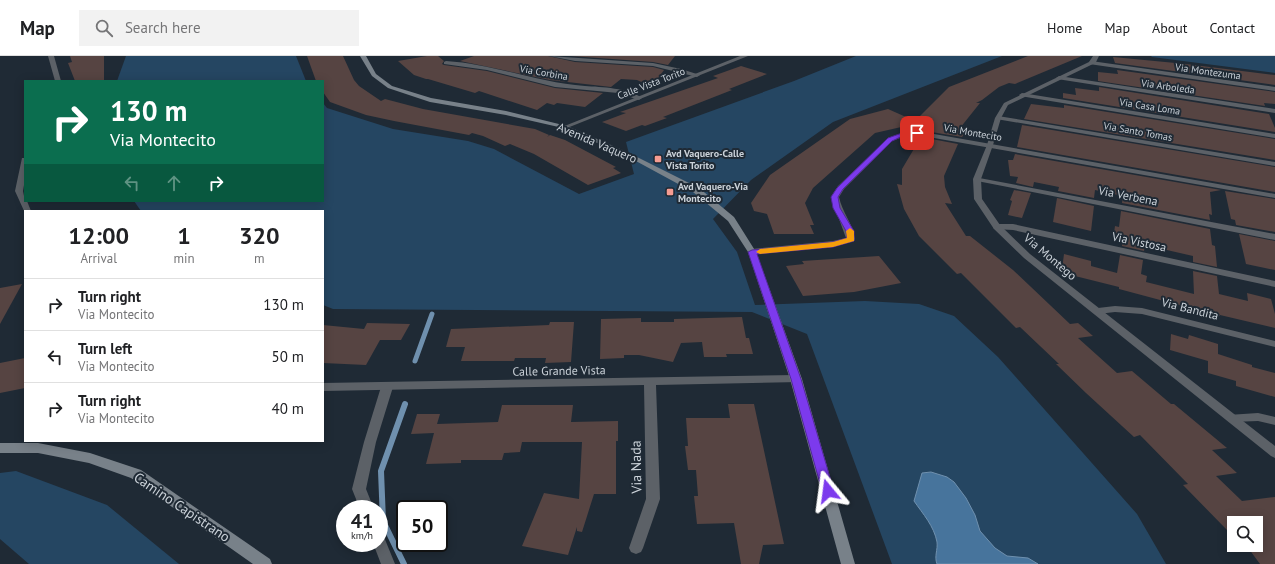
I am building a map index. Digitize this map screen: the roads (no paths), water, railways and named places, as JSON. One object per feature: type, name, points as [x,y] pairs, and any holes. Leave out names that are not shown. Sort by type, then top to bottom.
[{"type":"main road","name":"Avenida Vaquero","points":[[363,56],[374,75],[390,87],[430,100],[506,112],[564,127],[626,153],[696,190],[731,219],[752,252],[796,379],[848,564]]},
{"type":"main road","name":"Camino Capistrano","points":[[0,448],[38,448],[90,458],[136,474],[265,564]]},
{"type":"street","points":[[51,56],[58,80]]},
{"type":"street","points":[[552,56],[588,61],[664,66],[697,75]]},
{"type":"street","name":"Calle Vista Torito","points":[[564,127],[745,56]]},
{"type":"street","name":"Via Montego","points":[[1094,60],[1006,104],[998,118],[990,145],[976,179],[978,199],[997,227],[1027,256],[1275,453]]},
{"type":"street","name":"Via Montezuma","points":[[1094,60],[1275,89]]},
{"type":"street","name":"Via Corbina","points":[[446,63],[468,64],[556,85],[612,89],[640,98]]},
{"type":"street","name":"Via Arboleda","points":[[1059,78],[1275,111]]},
{"type":"street","name":"Via Casa Loma","points":[[1022,95],[1275,136]]},
{"type":"street","name":"Via Santo Tomas","points":[[998,118],[1275,164]]},
{"type":"street","name":"Via Montecito","points":[[752,252],[833,244],[851,239],[850,231],[836,208],[835,197],[840,188],[890,140],[902,135],[917,133],[1275,196]]},
{"type":"street","points":[[24,165],[19,191],[28,210]]},
{"type":"street","name":"Via Verbena","points":[[976,179],[1275,237]]},
{"type":"street","name":"Via Vistosa","points":[[997,227],[1013,227],[1275,284]]},
{"type":"street","name":"Via Bandita","points":[[1098,311],[1115,309],[1142,311],[1275,344]]},
{"type":"street","name":"Calle Grande Vista","points":[[324,387],[796,379]]},
{"type":"street","name":"Via Nada","points":[[636,548],[653,499],[650,382]]},
{"type":"street","points":[[363,500],[359,489],[370,442],[387,386]]},
{"type":"street","points":[[1232,418],[1258,417],[1275,421]]},
{"type":"street","points":[[383,552],[388,564]]},
{"type":"waterway","points":[[415,361],[432,314]]},
{"type":"waterway","points":[[404,564],[383,521],[381,471],[405,404]]},
{"type":"place","name":"Avd Vaquero-Calle Vista Torito","points":[[658,159]]},
{"type":"place","name":"Avd Vaquero-Via Montecito","points":[[670,192]]}]
